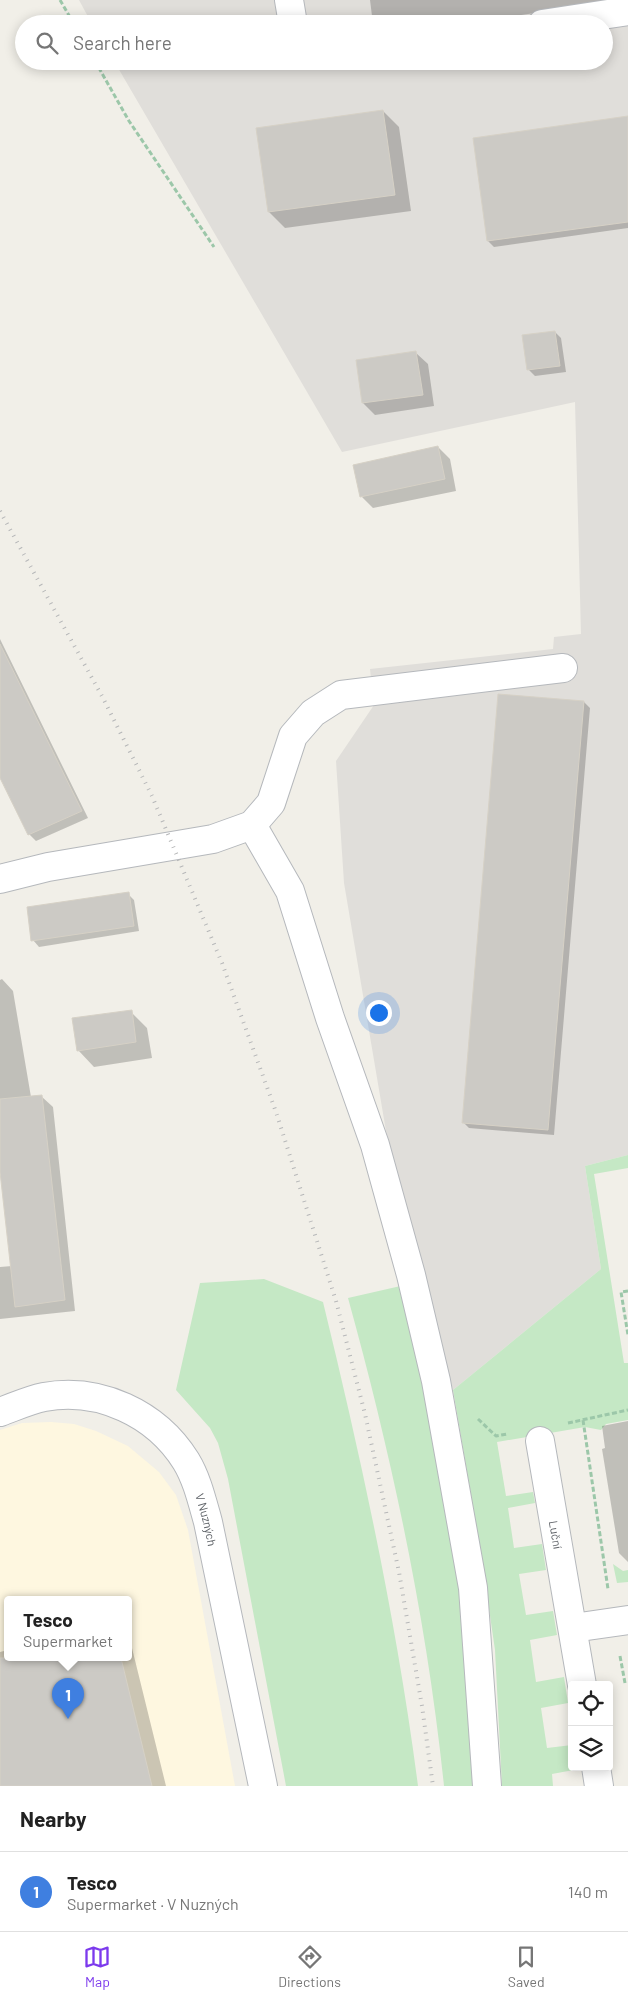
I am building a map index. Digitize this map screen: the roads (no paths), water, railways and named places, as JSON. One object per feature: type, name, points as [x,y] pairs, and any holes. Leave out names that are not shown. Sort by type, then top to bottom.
[{"type":"street","points":[[289,0],[292,15]]},
{"type":"street","points":[[602,15],[628,11]]},
{"type":"street","points":[[0,879],[66,864],[213,839],[252,825],[271,804],[293,736],[313,713],[341,695],[563,668]]},
{"type":"street","points":[[252,825],[290,891],[330,1018],[375,1145],[411,1275],[436,1381],[474,1588],[487,1786]]},
{"type":"street","name":"V Nuzných","points":[[0,1412],[43,1398],[64,1395],[98,1398],[130,1409],[152,1423],[172,1442],[186,1462],[195,1480],[208,1522],[263,1786]]},
{"type":"street","name":"Luční","points":[[540,1441],[581,1681]]},
{"type":"street","points":[[572,1628],[621,1621]]},
{"type":"street","points":[[597,1771],[599,1786]]},
{"type":"railway","points":[[0,511],[103,698],[152,796],[222,963],[276,1112],[336,1301],[365,1414],[399,1572],[422,1706],[433,1786]]},
{"type":"place","name":"Tesco","points":[[68,1719]]}]
